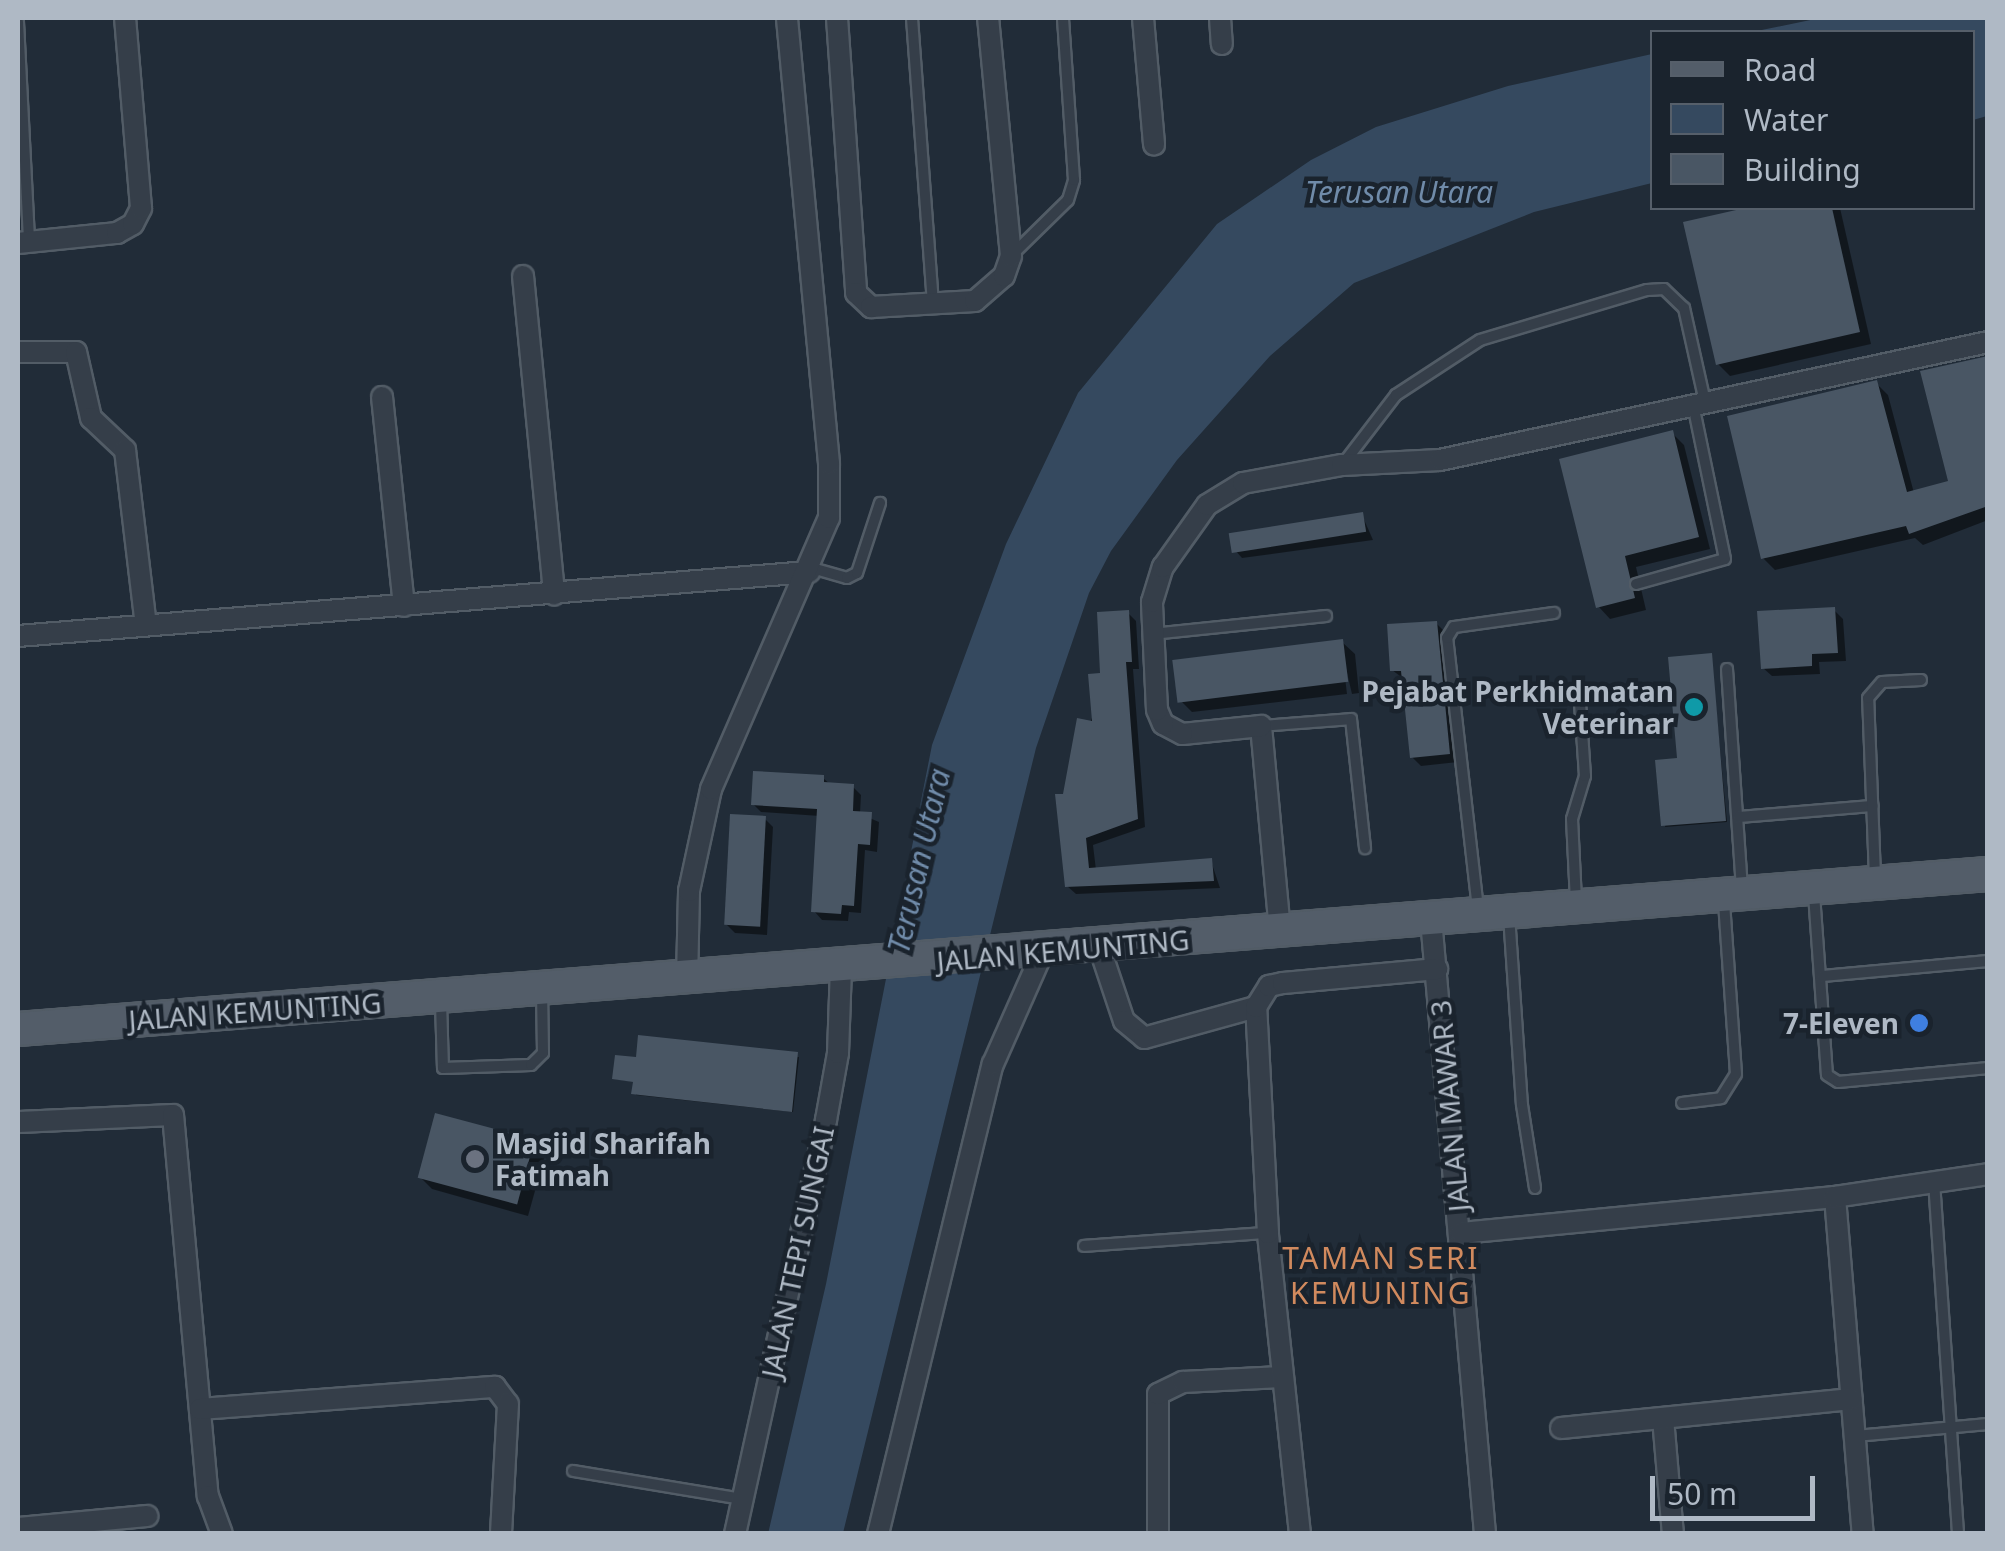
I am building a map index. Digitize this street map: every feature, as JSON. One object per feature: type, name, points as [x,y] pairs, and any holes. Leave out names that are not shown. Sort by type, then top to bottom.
[{"type":"main road","name":"JALAN KEMUNTING","points":[[18,1029],[852,968],[1988,874]]},
{"type":"street","points":[[23,243],[117,233],[133,224],[142,208],[124,18]]},
{"type":"street","points":[[687,980],[689,891],[711,789],[810,570],[829,518],[830,480],[787,18]]},
{"type":"street","points":[[836,18],[856,293],[871,307],[933,307],[992,292],[1011,256],[988,18]]},
{"type":"street","points":[[1143,18],[1154,145]]},
{"type":"street","points":[[1220,18],[1222,44]]},
{"type":"street","points":[[523,276],[554,594]]},
{"type":"street","points":[[1280,931],[1261,726],[1173,732],[1157,710],[1151,634],[1163,567],[1207,505],[1243,484],[1342,465],[1440,460],[1988,342]]},
{"type":"street","points":[[18,352],[76,352],[91,418],[125,450],[146,626]]},
{"type":"street","points":[[382,397],[404,606]]},
{"type":"street","points":[[18,636],[810,570]]},
{"type":"street","name":"JALAN MAWAR 3","points":[[1431,919],[1486,1534]]},
{"type":"street","points":[[1099,946],[1124,1021],[1144,1038],[1256,1007]]},
{"type":"street","points":[[878,1534],[993,1064],[1043,951]]},
{"type":"street","name":"JALAN TEPI SUNGAI","points":[[735,1534],[826,1120],[852,968]]},
{"type":"street","points":[[1300,1534],[1268,1233],[1256,1007],[1269,986],[1437,969]]},
{"type":"street","points":[[18,1122],[173,1115],[208,1496],[222,1534]]},
{"type":"street","points":[[1461,1233],[1836,1196],[1988,1174]]},
{"type":"street","points":[[1836,1196],[1864,1534]]},
{"type":"street","points":[[1158,1534],[1158,1394],[1183,1382],[1281,1377]]},
{"type":"street","points":[[200,1409],[495,1387],[508,1404],[500,1534]]},
{"type":"street","points":[[1562,1428],[1852,1399]]},
{"type":"street","points":[[1663,1418],[1673,1534]]},
{"type":"street","points":[[18,1528],[147,1516]]},
{"type":"lane","points":[[912,18],[933,307]]},
{"type":"lane","points":[[1011,256],[1068,200],[1074,180],[1063,18]]},
{"type":"lane","points":[[18,22],[23,243]]},
{"type":"lane","points":[[1342,465],[1396,395],[1480,340],[1647,290],[1664,289],[1684,308],[1724,559],[1636,584]]},
{"type":"lane","points":[[810,570],[847,578],[857,573],[880,503]]},
{"type":"lane","points":[[1535,1188],[1447,638],[1454,627],[1554,613]]},
{"type":"lane","points":[[1151,634],[1326,616]]},
{"type":"lane","points":[[1682,1103],[1722,1098],[1736,1074],[1733,894],[1738,818],[1726,669]]},
{"type":"lane","points":[[1876,882],[1868,698],[1882,682],[1921,680]]},
{"type":"lane","points":[[1576,907],[1572,819],[1585,776],[1579,687]]},
{"type":"lane","points":[[1261,726],[1351,719],[1365,848]]},
{"type":"lane","points":[[1738,818],[1873,806]]},
{"type":"lane","points":[[1814,888],[1828,1075],[1838,1082],[1988,1068]]},
{"type":"lane","points":[[1822,976],[1988,962]]},
{"type":"lane","points":[[441,997],[443,1068],[498,1067],[540,1062],[542,990]]},
{"type":"lane","points":[[1934,1180],[1958,1534]]},
{"type":"lane","points":[[1084,1246],[1268,1233]]},
{"type":"lane","points":[[1855,1436],[1988,1424]]},
{"type":"lane","points":[[574,1471],[743,1499]]},
{"type":"water","points":[[1820,18],[1987,18],[1987,116],[1975,119],[1975,30],[1762,30]]},
{"type":"water","name":"Terusan Utara","points":[[1650,54],[1650,183],[1534,212],[1354,283],[1270,356],[1177,460],[1111,551],[1089,593],[1036,748],[843,1533],[768,1534],[826,1284],[932,745],[1006,544],[1078,393],[1217,224],[1311,160],[1376,127],[1508,86]]},
{"type":"building","points":[[1736,210],[1832,210],[1860,332],[1716,365],[1683,222]]},
{"type":"building","points":[[1988,356],[1988,506],[1909,534],[1906,526],[1761,559],[1727,416],[1877,380],[1907,492],[1948,481],[1920,371]]},
{"type":"building","points":[[1673,430],[1699,537],[1625,556],[1635,598],[1596,608],[1559,459]]},
{"type":"building","points":[[1363,512],[1366,532],[1232,553],[1229,533]]},
{"type":"building","points":[[1835,607],[1838,653],[1812,654],[1812,666],[1761,669],[1757,611]]},
{"type":"building","points":[[1129,610],[1132,662],[1126,662],[1138,819],[1086,838],[1089,868],[1212,858],[1214,881],[1065,887],[1055,794],[1063,794],[1077,718],[1092,721],[1088,674],[1100,673],[1097,612]]},
{"type":"building","points":[[1437,621],[1450,754],[1410,758],[1401,671],[1390,671],[1387,624]]},
{"type":"building","points":[[1343,639],[1348,682],[1178,703],[1172,660]]},
{"type":"building","name":"Pejabat Perkhidmatan Veterinar","points":[[1712,653],[1726,821],[1661,826],[1655,760],[1677,758],[1668,657]]},
{"type":"building","points":[[753,771],[824,775],[824,782],[854,784],[853,811],[872,812],[870,845],[858,844],[854,906],[842,905],[841,914],[811,912],[817,809],[751,805]]},
{"type":"building","points":[[730,814],[766,816],[760,927],[724,925]]},
{"type":"building","points":[[638,1035],[798,1052],[792,1112],[631,1094],[633,1082],[612,1079],[615,1055],[636,1057]]},
{"type":"building","name":"Masjid Sharifah Fatimah","points":[[435,1113],[534,1140],[517,1204],[418,1178]]},
{"type":"place","name":"Pejabat Perkhidmatan Veterinar","points":[[1694,707]]},
{"type":"place","name":"7-Eleven","points":[[1919,1023]]},
{"type":"place","name":"Masjid Sharifah Fatimah","points":[[475,1159]]},
{"type":"district","name":"TAMAN SERI KEMUNING","points":[[1381,1275]]}]
